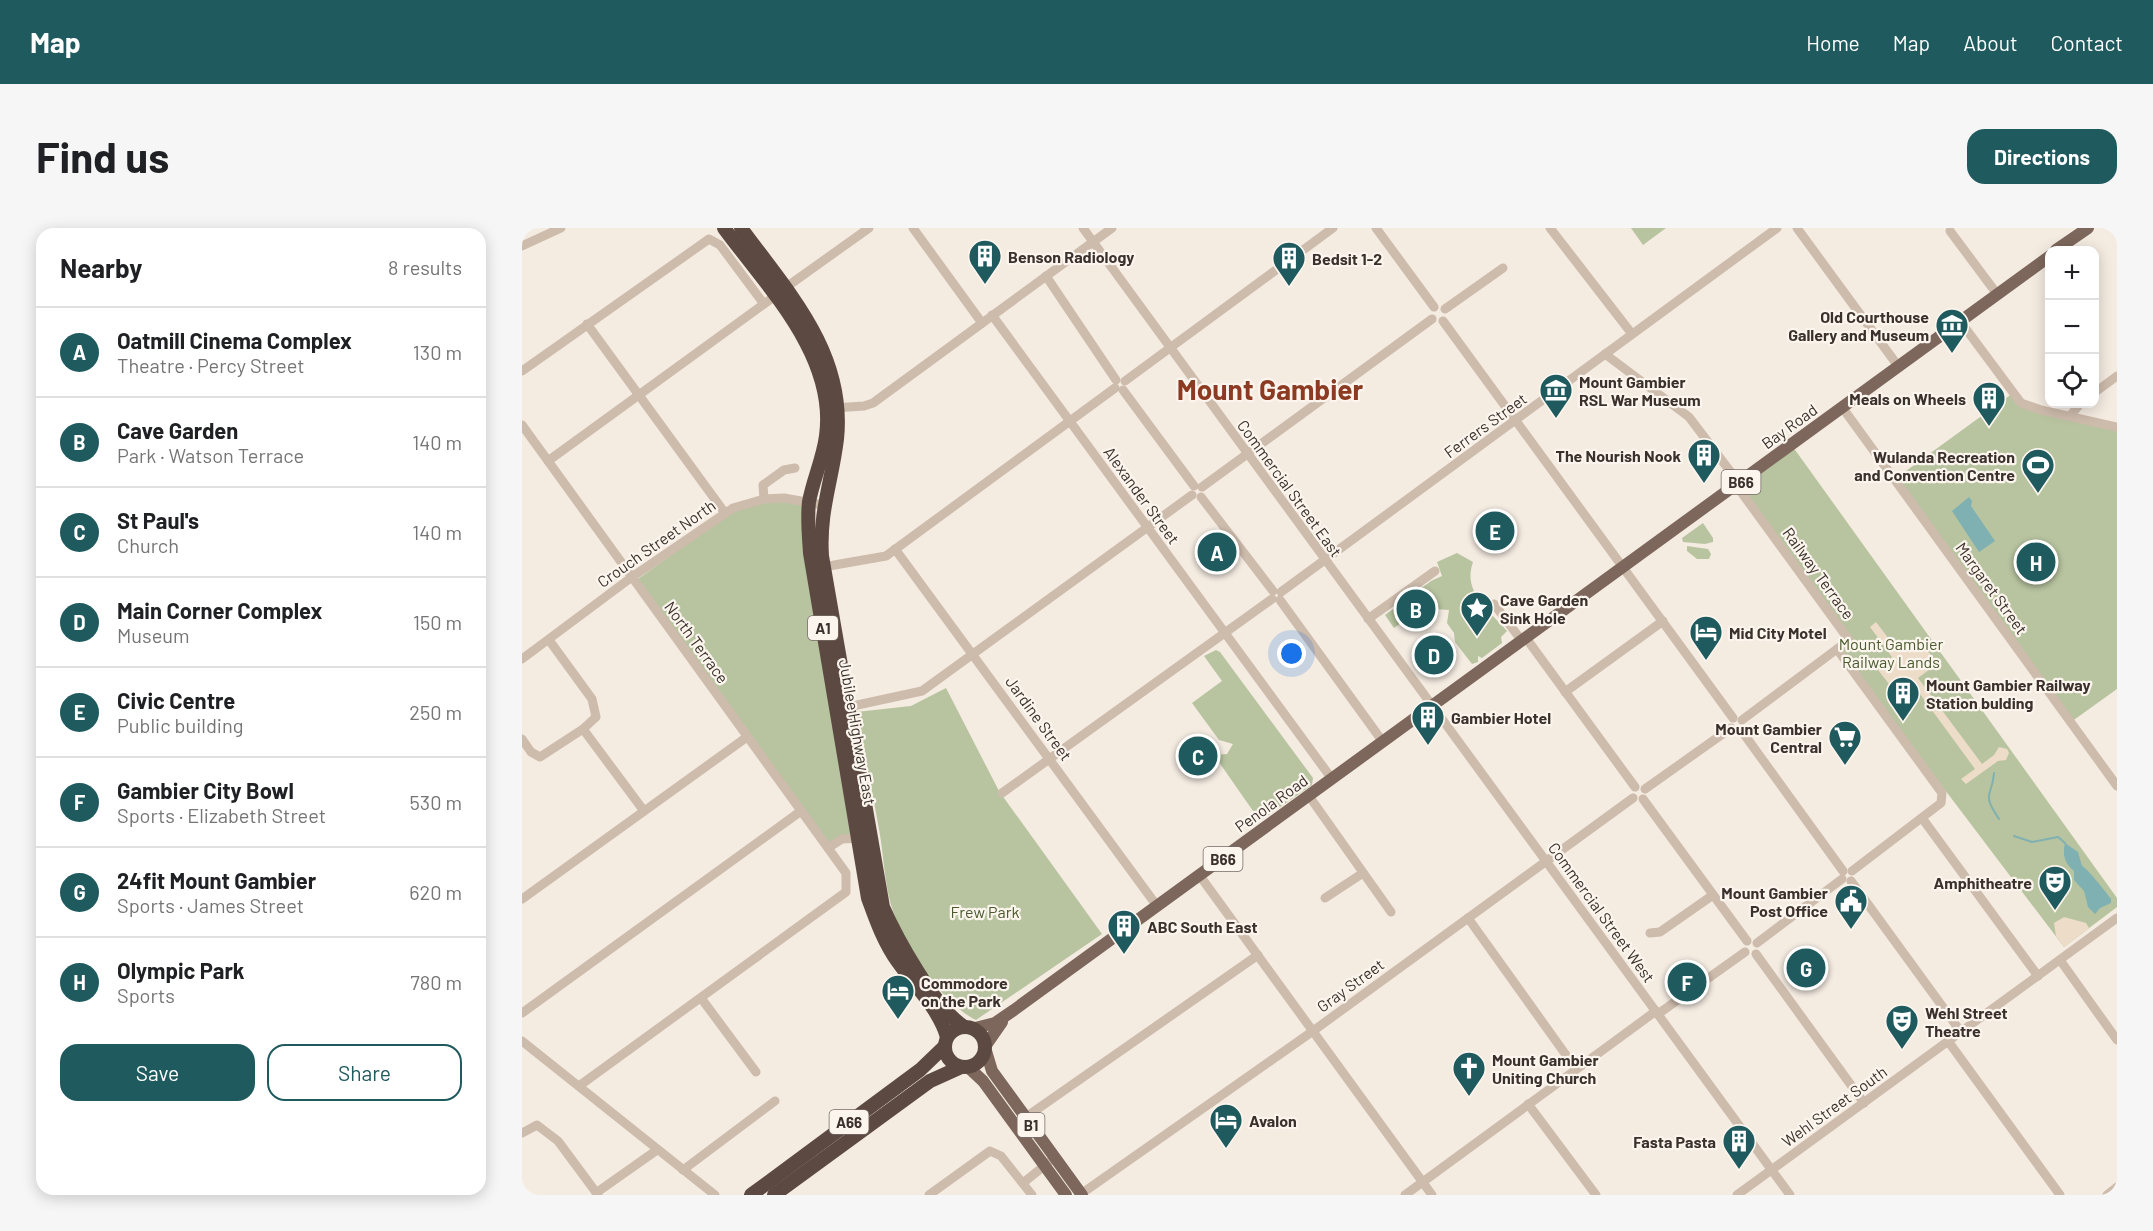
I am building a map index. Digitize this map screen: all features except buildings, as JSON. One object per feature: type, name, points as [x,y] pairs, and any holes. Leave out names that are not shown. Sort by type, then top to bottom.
[{"type":"highway","name":"Jubilee Highway East","points":[[724,228],[810,347],[834,408],[822,455],[810,553],[855,779],[876,921],[896,959],[941,1023],[946,1042]]},
{"type":"highway","name":"Jubilee Highway East","points":[[741,228],[774,296]]},
{"type":"highway","name":"Jubilee Highway East","points":[[816,504],[821,527],[824,567],[848,707],[859,838],[874,896],[883,907],[899,942],[950,1015],[969,1027]]},
{"type":"highway","points":[[946,1042],[952,1030],[969,1027]]},
{"type":"highway","name":"A1","points":[[969,1027],[981,1033],[986,1048]]},
{"type":"highway","name":"A1","points":[[946,1042],[948,1058],[964,1067]]},
{"type":"highway","name":"A66","points":[[751,1195],[921,1070],[946,1042]]},
{"type":"highway","points":[[964,1067],[978,1062],[986,1048]]},
{"type":"highway","name":"A66","points":[[774,1195],[930,1081],[964,1067]]},
{"type":"main road","points":[[2062,246],[2088,228]]},
{"type":"main road","name":"Bay Road","points":[[1431,707],[2045,259]]},
{"type":"main road","name":"Penola Road","points":[[969,1027],[995,1023],[1014,1010],[1431,707]]},
{"type":"main road","name":"Penola Road","points":[[986,1048],[992,1033],[1014,1010]]},
{"type":"main road","name":"B1","points":[[986,1048],[992,1071],[1082,1194]]},
{"type":"main road","name":"B1","points":[[964,1067],[983,1081],[1066,1195]]},
{"type":"street","points":[[522,246],[561,228]]},
{"type":"street","points":[[548,461],[869,228]]},
{"type":"street","points":[[913,228],[982,322]]},
{"type":"street","name":"Commercial Street East","points":[[1083,228],[1431,707]]},
{"type":"street","points":[[834,408],[864,406],[873,403],[1112,228]]},
{"type":"street","points":[[824,567],[886,556],[1333,228]]},
{"type":"street","points":[[1376,228],[1434,307]]},
{"type":"street","points":[[1550,228],[1632,334]]},
{"type":"street","name":"Ferrers Street","points":[[1002,793],[1225,634],[1778,228]]},
{"type":"street","points":[[1787,228],[1796,228],[1898,366]]},
{"type":"street","points":[[1950,231],[1997,294]]},
{"type":"street","points":[[522,371],[709,238],[720,245],[774,296]]},
{"type":"street","points":[[1445,309],[1503,268]]},
{"type":"street","points":[[1046,276],[1120,385],[1383,742]]},
{"type":"street","points":[[1434,307],[1441,306],[1445,309],[1447,314],[1443,321]]},
{"type":"street","points":[[1432,319],[1431,314],[1434,307]]},
{"type":"street","name":"Alexander Street","points":[[992,315],[1332,779]]},
{"type":"street","points":[[1432,319],[1443,321]]},
{"type":"street","points":[[848,707],[915,694],[1148,528],[1432,319]]},
{"type":"street","points":[[1443,321],[1961,1032]]},
{"type":"street","points":[[1960,321],[2021,403],[2117,427]]},
{"type":"street","points":[[587,324],[725,513]]},
{"type":"street","points":[[1605,354],[1689,417],[1738,484]]},
{"type":"street","points":[[2099,389],[2117,376]]},
{"type":"street","name":"Margaret Street","points":[[1842,407],[2117,786]]},
{"type":"street","points":[[2070,416],[2077,408]]},
{"type":"street","name":"North Terrace","points":[[522,425],[846,873],[846,892],[701,998]]},
{"type":"street","points":[[764,499],[763,485],[784,470],[795,468]]},
{"type":"street","name":"Railway Terrace","points":[[1738,484],[1849,640],[1837,649]]},
{"type":"street","name":"Crouch Street North","points":[[522,659],[632,577],[725,513],[745,503],[764,499],[784,498],[816,504]]},
{"type":"street","name":"Jardine Street","points":[[895,549],[1157,906]]},
{"type":"street","points":[[1368,619],[1435,571]]},
{"type":"street","points":[[1494,604],[1565,692],[1746,941],[1757,943],[1941,803],[1942,793],[1837,649]]},
{"type":"street","points":[[1565,692],[1663,621]]},
{"type":"street","points":[[522,739],[531,752],[540,756],[583,729],[596,717],[594,704],[549,640]]},
{"type":"street","name":"Gray Street","points":[[1082,1194],[1313,1031],[1837,649]]},
{"type":"street","name":"Commercial Street West","points":[[1431,707],[1790,1195]]},
{"type":"street","points":[[583,729],[644,811]]},
{"type":"street","points":[[522,898],[747,737]]},
{"type":"street","points":[[1309,796],[1391,912]]},
{"type":"street","points":[[522,1013],[801,811]]},
{"type":"street","points":[[1922,818],[2038,976]]},
{"type":"street","points":[[828,848],[842,839],[859,838]]},
{"type":"street","points":[[1325,898],[1363,873]]},
{"type":"street","points":[[1200,876],[1432,1195]]},
{"type":"street","points":[[1650,933],[1660,932],[1713,895]]},
{"type":"street","points":[[1468,918],[1576,1069]]},
{"type":"street","name":"Wehl Street South","points":[[1737,1195],[2117,918]]},
{"type":"street","points":[[1746,941],[1743,945],[1745,952],[1749,955],[1756,954]]},
{"type":"street","points":[[1757,943],[1756,954],[1864,1103]]},
{"type":"street","points":[[1405,1195],[1576,1069],[1745,952]]},
{"type":"street","points":[[1026,1117],[1258,955]]},
{"type":"street","points":[[2060,960],[2117,1040]]},
{"type":"street","points":[[579,1086],[701,998],[756,1072]]},
{"type":"street","points":[[522,1041],[715,1195]]},
{"type":"street","points":[[1948,1041],[2060,1195]]},
{"type":"street","points":[[683,1170],[775,1101]]},
{"type":"street","points":[[1528,1104],[1596,1195]]},
{"type":"street","points":[[522,1133],[537,1125],[552,1135],[597,1194],[657,1150]]},
{"type":"street","points":[[929,1195],[990,1151],[1001,1156],[1032,1195]]},
{"type":"street","points":[[1023,1183],[1054,1157]]},
{"type":"street","points":[[2107,1195],[2117,1187]]},
{"type":"green space","points":[[1631,228],[1666,228],[1643,245]]},
{"type":"green space","points":[[2013,393],[2021,403],[2117,427],[2117,689],[2071,722],[1895,479]]},
{"type":"green space","name":"Mount Gambier Railway Lands","points":[[1793,447],[2117,898],[2117,907],[2064,947],[1839,650],[1852,640],[1740,486]]},
{"type":"green space","points":[[764,501],[805,504],[855,835],[829,845],[638,579],[736,508]]},
{"type":"green space","points":[[1703,523],[1713,538],[1713,542],[1705,544],[1683,542],[1682,538]]},
{"type":"green space","points":[[1687,546],[1708,549],[1711,554],[1709,559],[1697,559],[1687,551]]},
{"type":"green space","points":[[1457,553],[1473,562],[1471,582],[1474,591],[1485,608],[1507,631],[1501,637],[1502,643],[1482,658],[1478,656],[1478,662],[1472,664],[1455,642],[1454,633],[1447,623],[1449,610],[1435,609],[1422,613],[1418,611],[1394,628],[1385,615],[1431,581],[1442,576],[1437,562]]},
{"type":"green space","points":[[1216,650],[1220,652],[1313,778],[1312,785],[1260,821],[1214,755],[1227,754],[1233,744],[1219,740],[1192,703],[1222,681],[1204,656]]},
{"type":"green space","name":"Frew Park","points":[[946,688],[999,791],[1102,934],[976,1020],[948,999],[935,984],[901,931],[887,888],[879,829],[856,712],[911,706]]},
{"type":"shaded area","points":[[1876,622],[1899,652],[1917,639],[1938,663],[1918,678],[1982,764],[1994,755],[1999,747],[2007,749],[2009,753],[2006,760],[1998,761],[1966,784],[1961,779],[1975,769],[1912,683],[1897,694],[1878,670],[1892,657],[1870,627]]},
{"type":"shaded area","points":[[2064,917],[2086,923],[2089,928],[2064,947],[2056,936],[2054,923]]},
{"type":"water","points":[[1969,497],[1972,501],[1971,506],[1995,541],[1979,552],[1952,511]]},
{"type":"water","points":[[2065,843],[2078,852],[2082,866],[2111,899],[2111,903],[2100,908],[2095,914],[2088,907],[2084,891],[2074,880],[2074,871],[2066,862]]},
{"type":"waterway","points":[[1994,773],[1989,799],[1999,819]]},
{"type":"waterway","points":[[2014,836],[2032,842],[2058,837],[2065,843]]},
{"type":"place","name":"Benson Radiology","points":[[985,285]]},
{"type":"place","name":"Bedsit 1-2","points":[[1289,287]]},
{"type":"place","name":"Old Courthouse Gallery and Museum","points":[[1952,354]]},
{"type":"place","name":"Mount Gambier RSL War Museum","points":[[1556,419]]},
{"type":"place","name":"Meals on Wheels","points":[[1989,427]]},
{"type":"place","name":"The Nourish Nook","points":[[1704,484]]},
{"type":"place","name":"Wulanda Recreation and Convention Centre","points":[[2038,494]]},
{"type":"place","name":"Civic Centre","points":[[1495,531]]},
{"type":"place","name":"Oatmill Cinema Complex","points":[[1217,552]]},
{"type":"place","name":"Olympic Park","points":[[2036,562]]},
{"type":"place","name":"Cave Garden","points":[[1416,609]]},
{"type":"place","name":"Cave Garden Sink Hole","points":[[1477,637]]},
{"type":"place","name":"Main Corner Complex","points":[[1434,655]]},
{"type":"place","name":"Mid City Motel","points":[[1706,661]]},
{"type":"place","name":"Mount Gambier Railway Station bulding","points":[[1903,722]]},
{"type":"place","name":"Gambier Hotel","points":[[1428,746]]},
{"type":"place","name":"St Paul's","points":[[1198,756]]},
{"type":"place","name":"Mount Gambier Central","points":[[1845,766]]},
{"type":"place","name":"Amphitheatre","points":[[2055,911]]},
{"type":"place","name":"Mount Gambier Post Office","points":[[1851,930]]},
{"type":"place","name":"ABC South East","points":[[1124,955]]},
{"type":"place","name":"24fit Mount Gambier","points":[[1806,968]]},
{"type":"place","name":"Gambier City Bowl","points":[[1687,982]]},
{"type":"place","name":"Commodore on the Park","points":[[898,1020]]},
{"type":"place","name":"Wehl Street Theatre","points":[[1902,1050]]},
{"type":"place","name":"Mount Gambier Uniting Church","points":[[1469,1097]]},
{"type":"place","name":"Avalon","points":[[1226,1149]]},
{"type":"place","name":"Fasta Pasta","points":[[1739,1170]]},
{"type":"district","name":"Mount Gambier","points":[[1270,389]]}]
